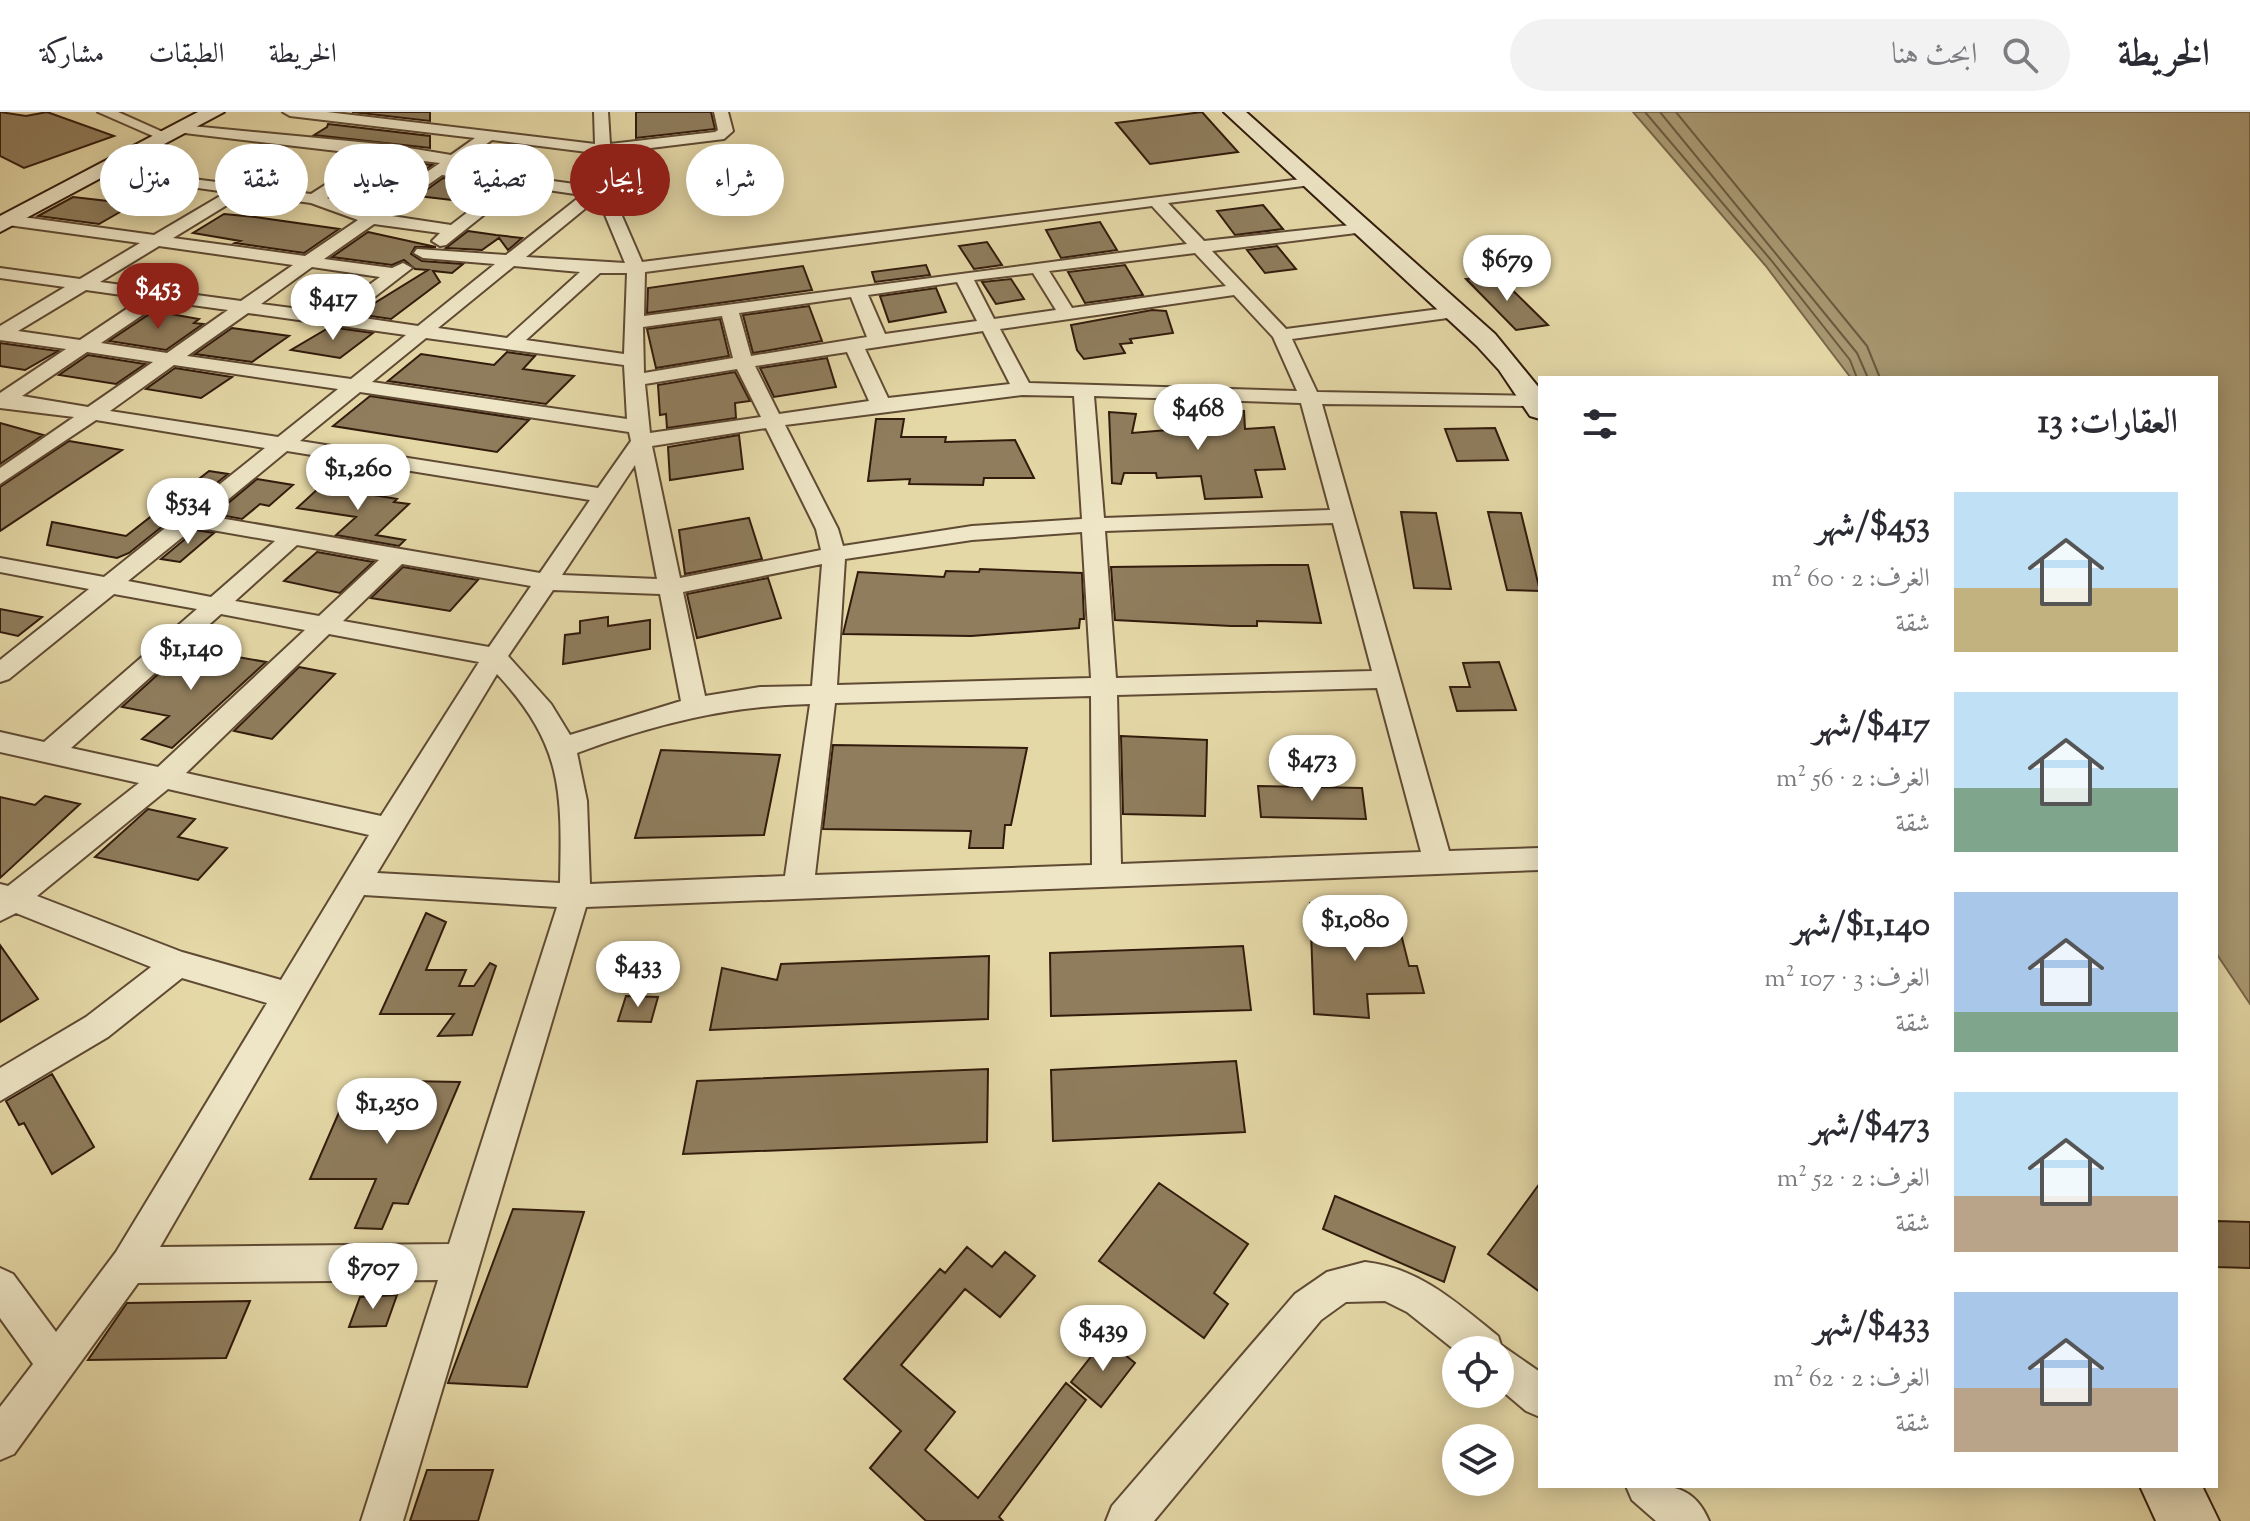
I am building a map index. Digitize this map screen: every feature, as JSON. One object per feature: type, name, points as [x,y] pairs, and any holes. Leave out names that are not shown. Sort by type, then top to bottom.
[{"type":"street","points":[[105,112],[174,133],[240,136],[324,145]]},
{"type":"street","points":[[153,144],[214,112]]},
{"type":"street","points":[[379,122],[393,112]]},
{"type":"street","points":[[401,144],[458,112]]},
{"type":"street","points":[[601,112],[602,144]]},
{"type":"street","points":[[647,144],[719,136],[726,131],[721,112]]},
{"type":"street","points":[[1234,112],[1455,312],[1509,365],[1537,405]]},
{"type":"street","points":[[240,136],[279,116],[362,120],[570,145]]},
{"type":"street","points":[[321,145],[362,120]]},
{"type":"street","points":[[477,144],[491,134]]},
{"type":"street","points":[[0,478],[445,166]]},
{"type":"street","points":[[439,170],[445,171]]},
{"type":"street","points":[[4,223],[100,172]]},
{"type":"street","points":[[423,253],[595,268],[636,268],[896,242],[1311,180]]},
{"type":"street","points":[[314,199],[324,193]]},
{"type":"street","points":[[308,198],[369,218],[453,230]]},
{"type":"street","points":[[1157,201],[1281,335],[1310,398],[1438,863]]},
{"type":"street","points":[[0,334],[215,205]]},
{"type":"street","points":[[333,320],[471,216]]},
{"type":"street","points":[[0,673],[570,216]]},
{"type":"street","points":[[611,216],[636,268],[633,371],[639,434],[694,704]]},
{"type":"street","points":[[4,223],[396,274]]},
{"type":"street","points":[[634,323],[857,291],[911,277],[963,276],[1364,227]]},
{"type":"street","points":[[1037,266],[1068,315]]},
{"type":"street","points":[[510,345],[595,268]]},
{"type":"street","points":[[0,273],[510,345],[633,371],[744,364],[878,341],[1239,289]]},
{"type":"street","points":[[963,276],[1022,389]]},
{"type":"street","points":[[857,291],[878,341]]},
{"type":"street","points":[[1,400],[160,295]]},
{"type":"street","points":[[729,309],[744,364],[827,529],[834,556],[824,692],[798,890]]},
{"type":"street","points":[[1281,335],[1455,312]]},
{"type":"street","points":[[0,334],[639,434],[775,422],[881,405],[1022,389],[1537,405]]},
{"type":"street","points":[[854,345],[881,405]]},
{"type":"street","points":[[1084,390],[1104,689],[1107,874]]},
{"type":"street","points":[[1,400],[604,496]]},
{"type":"street","points":[[0,1440],[129,1265],[286,995],[388,828],[495,657],[604,496],[639,434]]},
{"type":"street","points":[[191,520],[548,582],[670,587],[931,538],[1092,525],[1343,516]]},
{"type":"street","points":[[50,752],[292,538]]},
{"type":"street","points":[[5,901],[165,777],[397,556]]},
{"type":"street","points":[[1,567],[111,584],[495,657],[531,694],[563,748],[575,821],[575,896],[382,1521]]},
{"type":"street","points":[[563,748],[694,704],[824,692],[1104,689],[1389,679]]},
{"type":"street","points":[[0,742],[388,828]]},
{"type":"street","points":[[357,883],[575,896],[798,890],[1107,874],[1538,859]]},
{"type":"street","points":[[5,901],[178,964],[286,995]]},
{"type":"street","points":[[0,1086],[97,1027],[178,964]]},
{"type":"street","points":[[129,1265],[464,1262]]},
{"type":"street","points":[[1127,1521],[1308,1307],[1342,1284],[1369,1280],[1414,1292],[1467,1336]]},
{"type":"street","points":[[0,1287],[57,1365]]},
{"type":"street","points":[[1514,1376],[1538,1395]]},
{"type":"street","points":[[1648,1488],[1688,1521]]},
{"type":"street","points":[[2170,1488],[2189,1521]]},
{"type":"water","points":[[1633,112],[2250,112],[2250,1004],[2218,956],[2218,376],[1849,376],[1765,265]]},
{"type":"building","points":[[0,112],[26,116],[47,112],[114,136],[24,168],[0,156]]},
{"type":"building","points":[[352,112],[430,112],[430,121]]},
{"type":"building","points":[[636,112],[711,112],[715,129],[636,138]]},
{"type":"building","points":[[1202,112],[1238,152],[1150,164],[1116,123]]},
{"type":"building","points":[[328,124],[430,136],[430,148],[429,144],[394,144],[314,135]]},
{"type":"building","points":[[445,178],[445,199],[429,197],[429,188]]},
{"type":"building","points":[[73,197],[100,200],[100,216],[113,216],[99,224],[38,216]]},
{"type":"building","points":[[1263,205],[1283,229],[1235,235],[1217,211]]},
{"type":"building","points":[[221,216],[255,217],[339,229],[304,253],[193,233]]},
{"type":"building","points":[[1100,222],[1117,250],[1061,258],[1046,230]]},
{"type":"building","points":[[468,231],[522,238],[508,250],[499,238],[482,250],[446,248]]},
{"type":"building","points":[[368,232],[436,247],[415,247],[411,254],[422,261],[463,264],[452,273],[433,271],[440,282],[391,319],[357,314],[428,270],[415,269],[404,260],[392,265],[332,257]]},
{"type":"building","points":[[987,242],[1002,265],[974,269],[959,246]]},
{"type":"building","points":[[1277,246],[1296,269],[1265,273],[1247,250]]},
{"type":"building","points":[[926,265],[930,275],[875,282],[872,272]]},
{"type":"building","points":[[1125,265],[1143,295],[1085,303],[1068,272]]},
{"type":"building","points":[[803,266],[812,290],[647,313],[648,288]]},
{"type":"building","points":[[1498,276],[1548,325],[1516,330],[1466,279]]},
{"type":"building","points":[[1011,279],[1024,299],[996,304],[982,282]]},
{"type":"building","points":[[936,288],[946,312],[889,322],[880,296]]},
{"type":"building","points":[[809,306],[822,341],[753,353],[743,315]]},
{"type":"building","points":[[1152,310],[1166,311],[1173,333],[1130,339],[1132,343],[1120,344],[1125,353],[1084,359],[1077,350],[1071,325]]},
{"type":"building","points":[[154,311],[199,319],[194,323],[203,324],[166,350],[109,341]]},
{"type":"building","points":[[720,319],[729,356],[656,368],[647,329]]},
{"type":"building","points":[[330,327],[373,333],[340,358],[291,350]]},
{"type":"building","points":[[232,328],[289,336],[252,362],[195,354]]},
{"type":"building","points":[[0,343],[58,351],[25,370],[0,366]]},
{"type":"building","points":[[507,352],[535,356],[523,369],[574,376],[546,404],[388,381],[421,354],[494,365]]},
{"type":"building","points":[[88,355],[145,364],[116,384],[59,375]]},
{"type":"building","points":[[827,358],[836,387],[774,397],[760,368]]},
{"type":"building","points":[[175,368],[232,377],[201,398],[146,389]]},
{"type":"building","points":[[735,372],[750,401],[735,403],[736,418],[667,428],[666,414],[660,415],[658,385]]},
{"type":"building","points":[[370,396],[529,420],[497,452],[333,426]]},
{"type":"building","points":[[1192,409],[1244,411],[1245,429],[1274,427],[1285,469],[1255,470],[1262,497],[1205,499],[1201,476],[1157,478],[1156,473],[1124,473],[1121,484],[1112,483],[1109,412],[1136,414],[1132,433],[1192,428]]},
{"type":"building","points":[[876,419],[904,419],[901,437],[946,437],[945,442],[1015,440],[1034,478],[984,478],[983,485],[909,484],[910,479],[868,481]]},
{"type":"building","points":[[0,423],[43,435],[0,464]]},
{"type":"building","points":[[1495,428],[1508,460],[1457,461],[1445,429]]},
{"type":"building","points":[[739,435],[743,469],[670,480],[668,447]]},
{"type":"building","points":[[69,441],[122,450],[0,531],[0,487]]},
{"type":"building","points":[[209,471],[228,474],[129,553],[117,558],[47,545],[52,522],[126,536]]},
{"type":"building","points":[[257,479],[293,485],[269,506],[260,504],[242,519],[215,514]]},
{"type":"building","points":[[321,486],[397,499],[394,502],[409,504],[376,535],[405,540],[399,546],[336,535],[356,517],[297,508]]},
{"type":"building","points":[[1401,512],[1436,513],[1451,589],[1414,588]]},
{"type":"building","points":[[1488,512],[1521,513],[1538,583],[1538,591],[1507,590]]},
{"type":"building","points":[[749,518],[762,559],[685,574],[679,530]]},
{"type":"building","points":[[196,530],[214,533],[180,562],[161,559]]},
{"type":"building","points":[[317,552],[373,562],[340,593],[284,581]]},
{"type":"building","points":[[1308,565],[1321,623],[1257,621],[1257,626],[1231,626],[1115,620],[1111,567]]},
{"type":"building","points":[[403,567],[478,580],[450,611],[371,598]]},
{"type":"building","points":[[980,569],[1082,573],[1084,619],[1080,619],[1079,628],[971,636],[843,634],[858,572],[944,577],[946,571],[979,572]]},
{"type":"building","points":[[768,578],[781,618],[697,638],[687,594]]},
{"type":"building","points":[[0,609],[42,617],[18,636],[0,632]]},
{"type":"building","points":[[608,617],[608,626],[650,620],[650,649],[563,664],[565,635],[580,633],[580,621]]},
{"type":"building","points":[[187,648],[266,662],[172,748],[142,739],[169,716],[122,707]]},
{"type":"building","points":[[1499,662],[1516,710],[1457,711],[1450,687],[1470,687],[1463,663]]},
{"type":"building","points":[[299,667],[335,674],[272,739],[234,731]]},
{"type":"building","points":[[1121,736],[1207,740],[1205,816],[1123,814]]},
{"type":"building","points":[[833,745],[1027,748],[1011,825],[1005,825],[1003,848],[969,848],[971,831],[823,829]]},
{"type":"building","points":[[661,750],[780,755],[764,835],[635,838]]},
{"type":"building","points":[[1258,786],[1362,788],[1366,819],[1261,817]]},
{"type":"building","points":[[45,796],[80,804],[0,878],[0,797],[35,805]]},
{"type":"building","points":[[148,809],[195,819],[178,837],[227,848],[198,880],[95,857]]},
{"type":"building","points":[[1310,903],[1361,906],[1363,936],[1401,934],[1409,966],[1417,966],[1424,993],[1367,994],[1369,1018],[1314,1014]]},
{"type":"building","points":[[426,913],[446,922],[426,970],[466,970],[459,986],[474,986],[490,963],[496,966],[472,1035],[438,1036],[454,1014],[380,1014]]},
{"type":"building","points":[[0,945],[38,999],[0,1022]]},
{"type":"building","points":[[1243,946],[1251,1010],[1051,1016],[1050,953]]},
{"type":"building","points":[[989,956],[988,1019],[710,1030],[722,968],[777,980],[781,964]]},
{"type":"building","points":[[626,996],[658,997],[651,1022],[618,1021]]},
{"type":"building","points":[[1236,1061],[1245,1132],[1053,1141],[1051,1070]]},
{"type":"building","points":[[988,1069],[987,1142],[683,1154],[697,1081]]},
{"type":"building","points":[[52,1074],[94,1147],[52,1174],[24,1123],[19,1125],[6,1101]]},
{"type":"building","points":[[406,1081],[460,1082],[408,1204],[393,1203],[382,1229],[355,1228],[376,1179],[310,1179],[340,1110],[386,1110]]},
{"type":"building","points":[[1159,1183],[1248,1244],[1214,1293],[1228,1304],[1204,1338],[1099,1261]]},
{"type":"building","points":[[1538,1186],[1538,1291],[1488,1254]]},
{"type":"building","points":[[1335,1196],[1455,1247],[1444,1282],[1323,1229]]},
{"type":"building","points":[[513,1209],[584,1212],[527,1387],[448,1383]]},
{"type":"building","points":[[2218,1221],[2250,1222],[2250,1268],[2218,1267]]},
{"type":"building","points":[[967,1247],[992,1267],[1005,1252],[1035,1276],[1000,1317],[965,1289],[901,1365],[955,1412],[925,1450],[978,1498],[1066,1383],[1086,1400],[999,1517],[1003,1521],[926,1521],[870,1468],[901,1431],[844,1379],[940,1269],[945,1273]]},
{"type":"building","points":[[397,1295],[386,1326],[349,1327],[360,1297]]},
{"type":"building","points":[[250,1301],[226,1358],[88,1360],[127,1303]]},
{"type":"building","points":[[1105,1339],[1135,1363],[1101,1407],[1071,1382]]},
{"type":"building","points":[[427,1470],[493,1470],[478,1521],[410,1521]]}]
